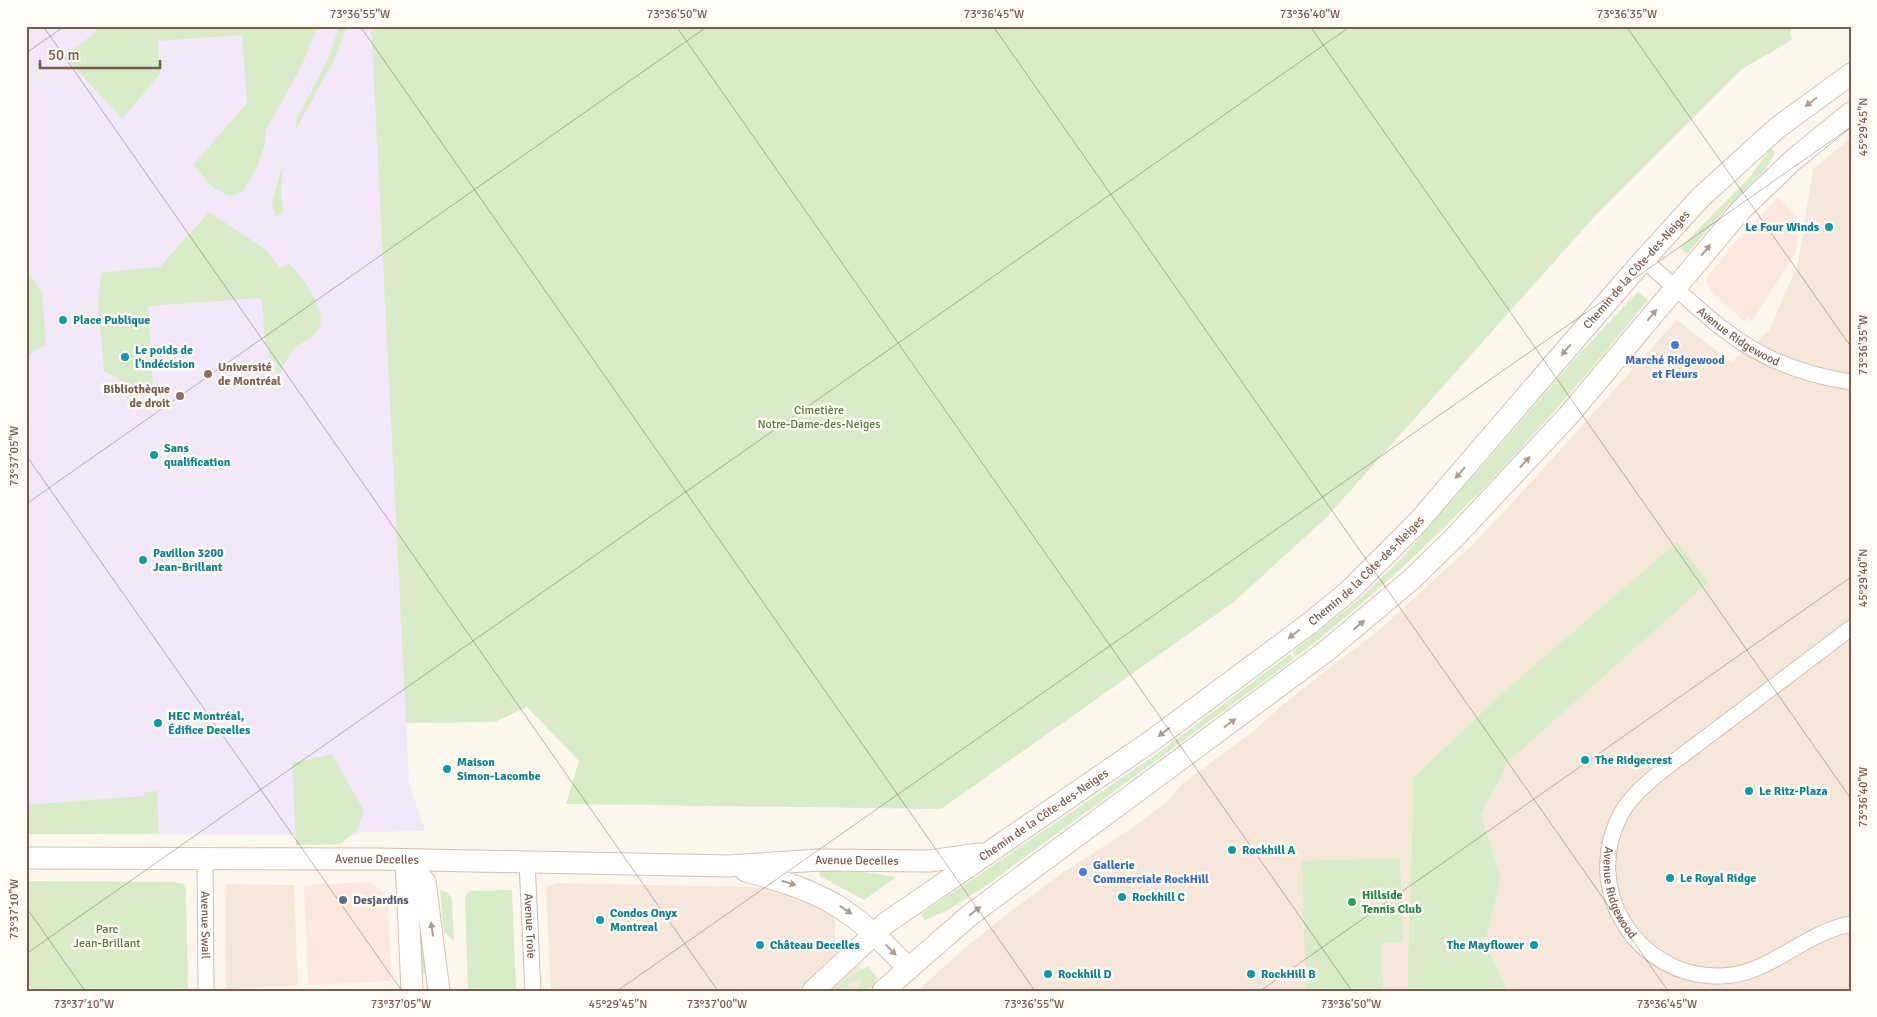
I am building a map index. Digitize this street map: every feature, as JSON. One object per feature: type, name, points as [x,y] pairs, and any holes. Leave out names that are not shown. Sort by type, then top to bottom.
[{"type":"main road","name":"Chemin de la Côte-des-Neiges","points":[[813,991],[874,933],[985,854],[1150,742],[1310,623],[1361,580],[1418,522],[1644,260],[1700,198],[1749,152],[1810,102],[1851,74]]},
{"type":"main road","points":[[883,991],[986,902],[1296,674],[1399,591],[1453,539],[1551,435],[1710,244],[1761,190],[1808,147],[1851,114]]},
{"type":"main road","name":"Avenue Decelles","points":[[26,858],[406,860],[729,866],[819,860],[930,861],[985,854]]},
{"type":"main road","points":[[406,860],[412,991]]},
{"type":"main road","points":[[406,860],[424,882],[426,889],[439,991]]},
{"type":"main road","name":"Avenue Decelles","points":[[729,866],[786,881],[814,892],[841,906],[874,933],[908,968]]},
{"type":"street","name":"Avenue Ridgewood","points":[[1644,260],[1736,340],[1767,358],[1804,374],[1851,382]]},
{"type":"street","name":"Avenue Ridgewood","points":[[1851,628],[1636,794],[1618,820],[1611,840],[1607,867],[1612,900],[1628,931],[1651,955],[1668,965],[1686,972],[1719,976],[1748,972],[1768,964],[1816,934],[1851,924]]},
{"type":"street","name":"Avenue Swail","points":[[205,859],[206,991]]},
{"type":"street","name":"Avenue Troie","points":[[527,862],[533,991]]},
{"type":"shaded area","name":"Université de Montréal","points":[[26,26],[371,26],[409,783],[425,831],[362,832],[357,835],[26,834]]},
{"type":"shaded area","points":[[1851,138],[1851,991],[1508,991],[1485,942],[1501,879],[1481,814],[1510,760],[1709,582],[1677,542],[1509,687],[1414,777],[1407,991],[917,991],[967,946],[1002,918],[1064,872],[1132,828],[1169,800],[1182,784],[1254,731],[1282,705],[1380,629],[1470,547],[1514,501],[1677,320],[1731,362],[1769,331],[1798,263],[1813,169]]},
{"type":"shaded area","points":[[1778,197],[1801,221],[1795,254],[1752,321],[1748,318],[1745,322],[1713,294],[1706,279],[1730,247]]},
{"type":"shaded area","points":[[371,882],[388,896],[391,981],[308,985],[304,885]]},
{"type":"shaded area","points":[[556,883],[750,887],[771,889],[796,896],[829,913],[835,919],[835,941],[882,991],[551,991],[546,890],[549,886]]},
{"type":"shaded area","points":[[225,884],[294,885],[298,985],[226,989]]},
{"type":"green space","points":[[97,26],[318,26],[301,67],[266,130],[265,143],[257,168],[243,191],[231,196],[213,187],[193,165],[247,103],[242,35],[158,41],[160,74],[122,119],[64,56],[96,32]]},
{"type":"green space","points":[[339,26],[347,26],[335,58],[296,129],[296,121],[329,57]]},
{"type":"green space","name":"Cimetière Notre-Dame-des-Neiges","points":[[371,26],[1790,26],[1792,40],[1742,69],[1594,217],[1326,518],[1235,601],[941,809],[566,804],[579,761],[527,707],[495,722],[406,723]]},
{"type":"green space","points":[[1771,148],[1775,153],[1764,171],[1721,214],[1687,254],[1680,248],[1748,179]]},
{"type":"green space","points":[[283,164],[281,195],[283,211],[275,217],[272,203]]},
{"type":"green space","points":[[209,212],[265,249],[280,268],[289,263],[307,285],[317,304],[321,322],[318,330],[297,346],[289,356],[281,373],[277,391],[274,388],[276,363],[269,356],[268,346],[265,346],[262,300],[259,298],[150,306],[148,308],[153,385],[131,386],[104,371],[98,305],[101,274],[104,272],[160,267]]},
{"type":"green space","points":[[26,269],[42,292],[46,344],[26,357]]},
{"type":"green space","points":[[1638,292],[1648,300],[1526,443],[1438,533],[1392,576],[1345,618],[1296,657],[1292,652],[1358,600],[1401,559],[1580,353]]},
{"type":"green space","points":[[1677,542],[1709,582],[1510,760],[1481,814],[1501,879],[1485,942],[1508,991],[1407,991],[1414,777],[1509,687]]},
{"type":"green space","points":[[1290,654],[1294,659],[990,883],[948,910],[925,920],[921,914],[1154,756]]},
{"type":"green space","points":[[332,754],[364,811],[358,829],[341,844],[296,845],[292,763]]},
{"type":"green space","points":[[157,791],[159,834],[26,834],[26,805],[144,796],[145,792]]},
{"type":"green space","name":"Hillside Tennis Club","points":[[1400,858],[1403,942],[1381,943],[1383,991],[1306,991],[1302,861]]},
{"type":"green space","points":[[821,871],[864,872],[896,877],[864,900],[820,876],[819,873]]},
{"type":"green space","name":"Parc Jean-Brillant","points":[[26,881],[171,882],[184,884],[186,890],[188,991],[26,991]]},
{"type":"green space","points":[[440,890],[448,893],[452,899],[454,941],[444,932]]},
{"type":"green space","points":[[512,890],[516,991],[468,991],[465,897],[469,891]]},
{"type":"green space","points":[[418,896],[429,973],[417,974]]},
{"type":"green space","points":[[868,966],[878,979],[865,991],[856,991],[863,978],[848,984],[846,991],[831,991],[847,978]]},
{"type":"place","name":"Le Four Winds","points":[[1829,227]]},
{"type":"place","name":"Place Publique","points":[[63,320]]},
{"type":"place","name":"Marché Ridgewood et Fleurs","points":[[1675,345]]},
{"type":"place","name":"Le poids de l'indécision","points":[[125,357]]},
{"type":"place","name":"Université de Montréal","points":[[208,374]]},
{"type":"place","name":"Bibliothèque de droit","points":[[180,396]]},
{"type":"place","name":"Sans qualification","points":[[154,455]]},
{"type":"place","name":"Pavillon 3200 Jean-Brillant","points":[[143,560]]},
{"type":"place","name":"HEC Montréal, Édifice Decelles","points":[[158,723]]},
{"type":"place","name":"The Ridgecrest","points":[[1585,760]]},
{"type":"place","name":"Maison Simon-Lacombe","points":[[447,769]]},
{"type":"place","name":"Le Ritz-Plaza","points":[[1749,791]]},
{"type":"place","name":"Rockhill A","points":[[1232,850]]},
{"type":"place","name":"Gallerie Commerciale RockHill","points":[[1083,872]]},
{"type":"place","name":"Le Royal Ridge","points":[[1670,878]]},
{"type":"place","name":"Rockhill C","points":[[1122,897]]},
{"type":"place","name":"Desjardins","points":[[343,900]]},
{"type":"place","name":"Hillside Tennis Club","points":[[1352,902]]},
{"type":"place","name":"Condos Onyx Montreal","points":[[600,920]]},
{"type":"place","name":"Château Decelles","points":[[760,945]]},
{"type":"place","name":"The Mayflower","points":[[1534,945]]},
{"type":"place","name":"Rockhill D","points":[[1048,974]]},
{"type":"place","name":"RockHill B","points":[[1251,974]]}]
